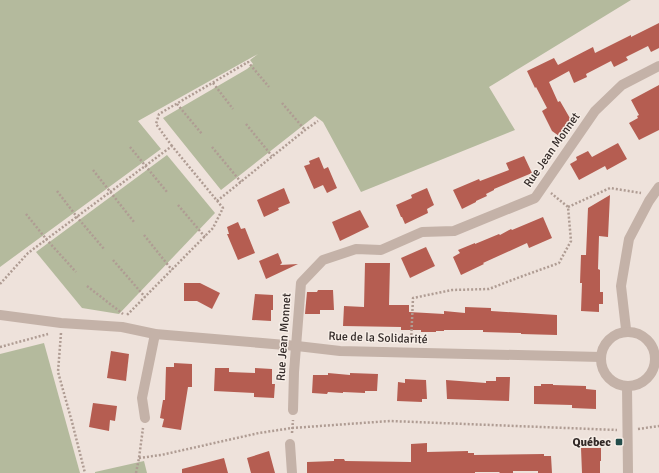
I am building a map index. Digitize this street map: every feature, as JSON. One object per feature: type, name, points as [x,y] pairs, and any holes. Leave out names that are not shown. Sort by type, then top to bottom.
[{"type":"street","name":"Rue Jean Monnet","points":[[293,410],[294,372],[301,283],[323,260],[356,249],[381,250],[422,232],[454,231],[535,198],[595,111],[622,85],[659,66]]},
{"type":"street","points":[[625,332],[626,329],[621,286],[630,239],[649,201],[656,191]]},
{"type":"street","name":"Rue de la Solidarité","points":[[0,315],[61,327],[122,327],[155,334],[340,351],[601,357]]},
{"type":"street","points":[[625,332],[641,336],[648,341],[657,356],[650,374],[644,381],[636,385],[628,386],[619,385],[605,374],[601,357],[603,348],[608,340],[625,332]]},
{"type":"street","points":[[145,418],[142,398],[155,334]]},
{"type":"street","points":[[628,386],[628,473]]},
{"type":"street","points":[[290,444],[292,473]]},
{"type":"path","points":[[87,286],[126,317],[213,228],[223,208],[172,146],[156,124],[159,114],[248,62],[269,87]]},
{"type":"path","points":[[212,83],[234,109]]},
{"type":"path","points":[[282,103],[305,130]]},
{"type":"path","points":[[177,104],[202,134]]},
{"type":"path","points":[[217,201],[318,121]]},
{"type":"path","points":[[246,124],[272,156]]},
{"type":"path","points":[[0,284],[28,253],[172,146]]},
{"type":"path","points":[[130,147],[167,192]]},
{"type":"path","points":[[212,147],[241,182]]},
{"type":"path","points":[[93,170],[134,222]]},
{"type":"path","points":[[411,353],[414,298],[452,290],[489,289],[559,263],[571,241],[568,207],[543,186]]},
{"type":"path","points":[[568,207],[610,188],[656,191]]},
{"type":"path","points":[[57,191],[104,249]]},
{"type":"path","points":[[178,205],[204,237]]},
{"type":"path","points":[[26,214],[76,272]]},
{"type":"path","points":[[144,235],[172,270]]},
{"type":"path","points":[[114,260],[145,297]]},
{"type":"path","points":[[0,347],[61,327],[58,372],[85,473]]},
{"type":"path","points":[[290,444],[293,410]]},
{"type":"path","points":[[136,473],[145,418]]},
{"type":"path","points":[[139,458],[259,433],[292,428],[390,421],[618,430]]},
{"type":"path","points":[[638,429],[659,426]]},
{"type":"green space","points":[[0,0],[631,0],[489,87],[515,130],[361,192],[323,122],[315,116],[221,190],[163,118],[247,69],[253,64],[250,60],[258,54],[138,121],[161,149],[0,267]]},
{"type":"green space","points":[[167,155],[215,213],[119,314],[82,308],[36,252]]},
{"type":"green space","points":[[44,343],[80,473],[0,473],[0,354]]},
{"type":"green space","points":[[144,461],[147,473],[95,473],[95,472]]},
{"type":"building","points":[[659,23],[659,48],[651,52],[648,46],[626,57],[628,60],[614,67],[611,61],[586,74],[587,77],[574,83],[569,71],[549,82],[558,102],[560,101],[571,120],[559,136],[552,131],[542,111],[547,108],[527,71],[554,58],[558,65],[593,47],[595,53]]},
{"type":"building","points":[[659,85],[659,130],[639,140],[629,123],[638,118],[637,116],[639,115],[631,100]]},
{"type":"building","points":[[618,143],[627,159],[607,170],[605,166],[579,180],[570,164],[577,160],[576,157],[588,151],[592,157]]},
{"type":"building","points":[[524,156],[532,173],[494,189],[486,194],[487,196],[462,209],[453,190],[479,179],[480,181],[509,170],[506,163]]},
{"type":"building","points":[[319,157],[324,169],[328,167],[337,188],[327,193],[323,185],[314,189],[304,166],[310,164],[309,161]]},
{"type":"building","points":[[284,188],[290,203],[278,208],[279,210],[264,217],[257,200]]},
{"type":"building","points":[[427,188],[434,205],[427,209],[428,213],[405,224],[396,205],[412,198],[411,195]]},
{"type":"building","points":[[610,195],[608,237],[599,236],[598,269],[600,270],[600,292],[603,292],[603,304],[599,304],[599,312],[581,311],[581,255],[586,255],[588,208]]},
{"type":"building","points":[[360,210],[369,227],[340,241],[332,222]]},
{"type":"building","points":[[543,217],[552,238],[529,248],[527,243],[461,275],[453,257],[460,253],[458,250],[499,234],[500,235],[511,229],[512,230]]},
{"type":"building","points":[[238,222],[241,229],[245,228],[255,253],[238,260],[227,234],[229,234],[227,227]]},
{"type":"building","points":[[426,247],[435,266],[410,278],[401,258]]},
{"type":"building","points":[[278,253],[282,263],[280,265],[298,264],[266,279],[259,261]]},
{"type":"building","points":[[365,263],[390,263],[389,305],[409,305],[409,312],[444,314],[444,311],[465,313],[465,307],[491,308],[491,311],[557,315],[557,335],[483,332],[483,330],[444,330],[436,332],[421,332],[421,330],[401,330],[401,327],[343,326],[344,306],[364,307]]},
{"type":"building","points":[[184,283],[200,283],[220,293],[212,309],[197,301],[184,301]]},
{"type":"building","points":[[318,290],[333,290],[334,310],[320,310],[320,314],[305,314],[307,292],[317,292]]},
{"type":"building","points":[[255,294],[273,295],[271,321],[252,320]]},
{"type":"building","points":[[111,351],[129,354],[126,381],[107,378]]},
{"type":"building","points":[[174,363],[192,364],[192,387],[188,387],[181,430],[162,427],[164,419],[160,418],[163,400],[165,400],[166,367],[174,367]]},
{"type":"building","points":[[215,368],[229,368],[229,372],[255,373],[255,368],[272,369],[272,384],[275,384],[274,398],[254,397],[254,393],[214,391]]},
{"type":"building","points":[[328,373],[350,375],[350,373],[378,374],[377,391],[365,391],[365,393],[312,393],[313,375],[328,375]]},
{"type":"building","points":[[496,377],[510,377],[509,401],[447,399],[446,380],[486,383],[486,381],[496,381]]},
{"type":"building","points":[[405,379],[426,380],[427,399],[422,399],[422,402],[397,401],[398,382],[405,383]]},
{"type":"building","points":[[541,384],[586,386],[586,389],[596,390],[596,409],[572,408],[572,405],[534,404],[534,386],[541,386]]},
{"type":"building","points":[[93,403],[117,406],[115,421],[110,420],[109,431],[89,427]]},
{"type":"building","points":[[427,443],[427,452],[468,451],[468,453],[474,453],[474,455],[544,454],[544,456],[551,456],[552,473],[538,473],[538,471],[513,471],[513,473],[307,473],[307,462],[334,461],[334,459],[344,459],[345,461],[411,462],[411,444]]},
{"type":"building","points":[[581,448],[601,448],[600,473],[582,473]]},
{"type":"building","points":[[269,451],[275,473],[251,473],[247,458]]},
{"type":"building","points":[[224,458],[228,473],[182,473],[182,469]]},
{"type":"place","name":"Québec","points":[[619,442]]}]
